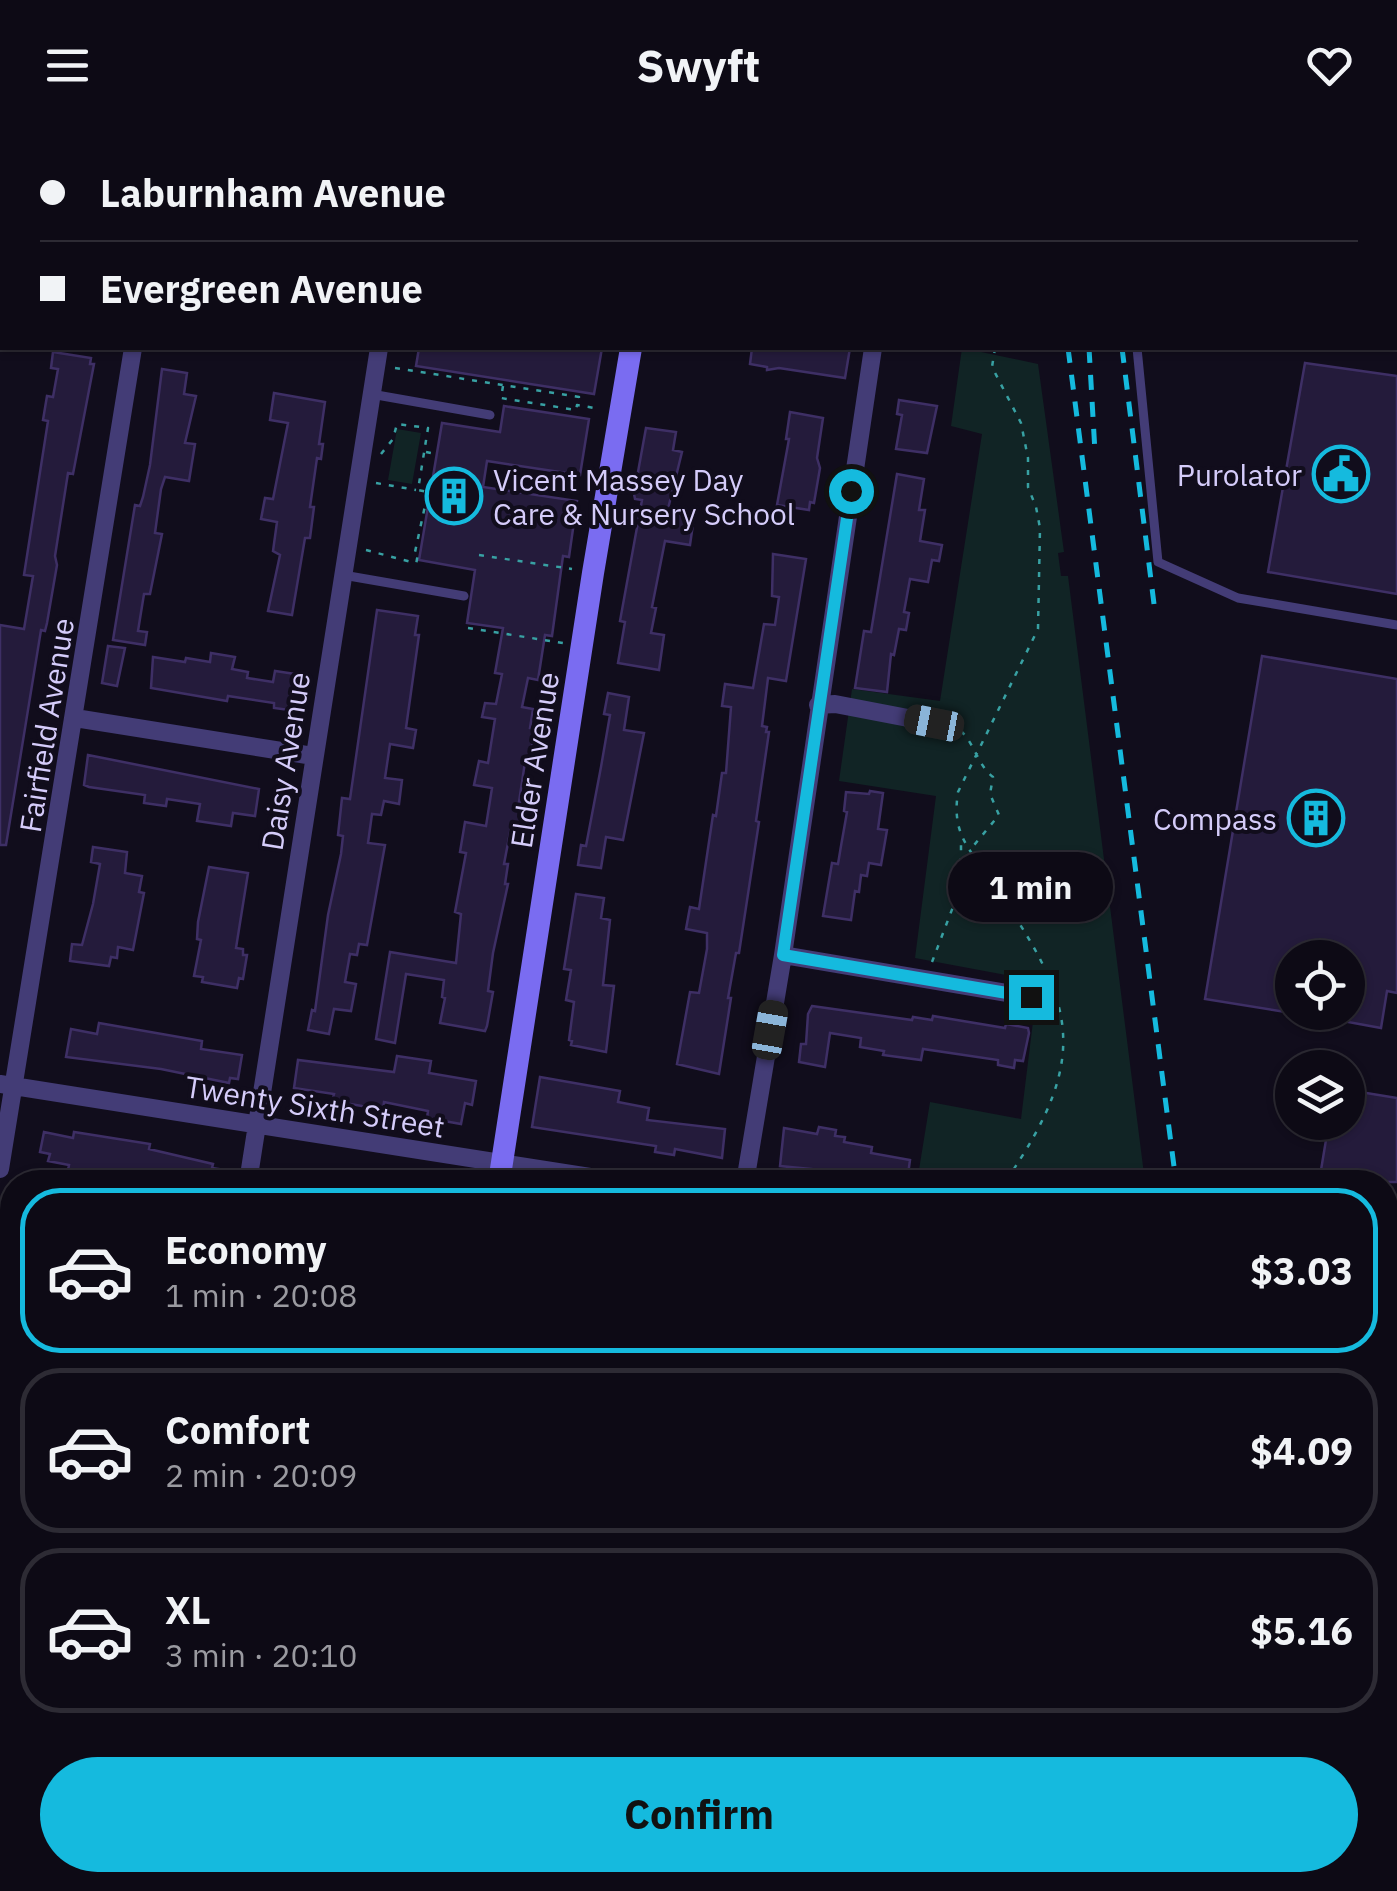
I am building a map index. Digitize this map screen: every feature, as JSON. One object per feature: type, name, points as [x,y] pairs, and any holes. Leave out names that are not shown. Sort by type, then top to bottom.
[{"type":"street","name":"Fairfield Avenue","points":[[0,1169],[7,1085],[75,718],[133,350]]},
{"type":"street","name":"Daisy Avenue","points":[[250,1170],[379,350]]},
{"type":"street","name":"Elder Avenue","points":[[502,1170],[631,350]]},
{"type":"street","points":[[747,1170],[874,350]]},
{"type":"street","points":[[818,706],[834,704],[934,723]]},
{"type":"street","points":[[75,718],[313,756]]},
{"type":"street","points":[[783,955],[1031,997]]},
{"type":"street","name":"Twenty Sixth Street","points":[[7,1085],[257,1125],[487,1170]]},
{"type":"lane","points":[[1137,350],[1158,562],[1238,598],[1397,625]]},
{"type":"lane","points":[[371,394],[490,415]]},
{"type":"lane","points":[[341,575],[464,596]]},
{"type":"path","points":[[930,980],[935,953],[961,886],[958,792],[1038,629],[1040,528],[1028,486],[1028,458],[1021,423],[992,366],[995,350]]},
{"type":"path","points":[[394,368],[504,385],[579,397],[576,410],[502,398],[504,385]]},
{"type":"path","points":[[577,404],[606,410]]},
{"type":"path","points":[[381,454],[394,439],[397,424],[428,428],[418,490]]},
{"type":"path","points":[[424,451],[435,454]]},
{"type":"path","points":[[496,475],[594,492]]},
{"type":"path","points":[[366,550],[416,564],[428,492],[376,483]]},
{"type":"path","points":[[480,555],[593,573]]},
{"type":"path","points":[[468,628],[569,644]]},
{"type":"path","points":[[934,723],[960,728],[980,765],[993,777],[991,801],[999,815],[970,850]]},
{"type":"path","points":[[961,839],[1022,924],[1041,959],[1058,1000],[1065,1038],[1059,1080],[1050,1104],[1014,1170]]},
{"type":"green space","points":[[962,350],[1038,364],[1064,552],[1058,553],[1061,576],[1068,576],[1143,1170],[919,1170],[930,1102],[1021,1119],[1038,981],[915,958],[936,796],[839,781],[852,689],[940,701],[982,434],[951,426]]},
{"type":"green space","points":[[397,429],[421,433],[412,484],[388,480]]},
{"type":"building","points":[[419,350],[602,350],[594,394],[416,366]]},
{"type":"building","points":[[752,350],[850,350],[845,378],[779,368],[767,370],[750,364]]},
{"type":"building","points":[[53,352],[91,358],[90,364],[94,364],[73,474],[68,473],[55,556],[57,565],[47,623],[45,631],[41,630],[6,845],[0,845],[0,625],[24,629],[33,576],[24,575],[48,421],[43,420],[47,396],[53,397],[58,369],[51,368]]},
{"type":"building","name":"Purolator","points":[[1305,363],[1397,376],[1397,594],[1268,572]]},
{"type":"building","points":[[162,369],[187,373],[184,394],[196,396],[185,443],[195,444],[189,481],[165,477],[161,489],[155,533],[162,534],[150,594],[144,594],[138,631],[147,632],[145,645],[113,640],[135,505],[140,506],[150,465]]},
{"type":"building","points":[[274,393],[325,402],[319,444],[323,444],[321,459],[317,458],[310,507],[314,507],[310,538],[305,538],[292,615],[268,611],[280,555],[273,551],[277,522],[261,519],[265,498],[273,499],[288,423],[270,420]]},
{"type":"building","points":[[899,400],[937,406],[927,453],[896,449],[902,415],[897,414]]},
{"type":"building","points":[[504,406],[589,419],[580,475],[487,461],[483,487],[577,501],[569,557],[563,556],[552,636],[545,635],[538,680],[528,678],[522,707],[533,709],[532,748],[530,762],[525,762],[520,823],[512,822],[504,864],[508,864],[508,884],[493,953],[488,991],[493,992],[487,1026],[485,1031],[440,1023],[444,980],[406,974],[395,1043],[376,1039],[390,952],[456,963],[461,914],[455,912],[466,853],[460,852],[465,822],[486,826],[492,788],[474,785],[479,761],[488,763],[495,719],[482,717],[485,703],[496,704],[502,674],[495,673],[503,628],[467,623],[475,570],[419,560],[442,423],[500,432]]},
{"type":"building","points":[[790,412],[823,418],[817,458],[820,468],[814,503],[810,502],[809,510],[777,505]]},
{"type":"building","points":[[646,428],[676,432],[673,450],[682,452],[667,513],[694,517],[690,545],[665,541],[652,607],[656,608],[651,633],[664,635],[659,670],[618,663],[625,622],[620,621],[642,500],[635,499],[634,494]]},
{"type":"building","points":[[897,474],[924,479],[920,541],[942,545],[939,561],[932,560],[928,582],[910,579],[904,612],[909,613],[906,630],[899,629],[894,655],[891,654],[887,692],[855,688],[864,631],[871,632]]},
{"type":"building","points":[[773,554],[806,559],[786,681],[768,678],[762,726],[769,732],[756,821],[759,822],[739,953],[728,998],[719,1074],[677,1064],[690,992],[699,993],[707,949],[707,933],[686,929],[690,907],[699,909],[713,815],[716,816],[722,773],[726,773],[731,707],[722,706],[725,684],[753,688],[764,624],[775,625],[779,597],[772,596]]},
{"type":"building","points":[[377,610],[418,616],[415,635],[419,635],[406,728],[416,730],[413,748],[390,744],[385,778],[402,780],[399,804],[384,801],[381,815],[372,814],[368,843],[385,845],[367,945],[359,944],[357,955],[350,954],[345,982],[356,984],[351,1011],[334,1009],[329,1034],[308,1030],[312,1010],[315,1011],[341,854],[343,836],[338,835],[342,798],[350,799]]},
{"type":"building","points":[[108,646],[125,648],[117,686],[102,683]]},
{"type":"building","points":[[211,653],[235,657],[232,669],[248,672],[247,678],[273,682],[275,671],[302,675],[297,711],[274,708],[274,703],[228,696],[227,701],[151,688],[153,657],[210,662]]},
{"type":"building","name":"Compass","points":[[1262,656],[1397,679],[1397,993],[1387,991],[1381,1028],[1365,1025],[1365,940],[1275,940],[1275,1010],[1205,999]]},
{"type":"building","points":[[608,693],[629,697],[624,730],[644,733],[623,840],[606,837],[601,868],[578,865],[581,845],[586,846],[601,767],[610,715],[604,714]]},
{"type":"building","points":[[88,755],[259,789],[255,816],[233,813],[231,826],[197,821],[200,804],[167,799],[166,806],[144,803],[145,795],[89,787],[84,785]]},
{"type":"building","points":[[846,792],[883,793],[878,829],[887,830],[881,865],[869,863],[867,876],[861,875],[851,920],[823,916],[832,863],[838,864],[847,812]]},
{"type":"building","points":[[93,847],[127,852],[125,873],[142,876],[139,892],[144,893],[133,950],[118,947],[117,958],[111,957],[109,966],[70,961],[72,944],[82,945],[93,904],[100,864],[91,862]]},
{"type":"building","points":[[209,867],[248,873],[236,948],[247,955],[243,979],[239,978],[237,988],[202,982],[203,977],[194,976],[201,940],[197,939],[198,922]]},
{"type":"building","points":[[576,894],[604,898],[601,918],[610,920],[603,985],[614,986],[606,1052],[571,1045],[569,1040],[574,1002],[566,1000],[571,970],[564,969]]},
{"type":"building","points":[[812,1006],[912,1020],[932,1020],[933,1016],[1005,1028],[1006,1024],[1028,1028],[1029,1033],[1023,1061],[1015,1060],[1014,1068],[998,1065],[998,1060],[923,1049],[921,1060],[883,1055],[884,1051],[860,1047],[861,1038],[830,1033],[825,1067],[799,1062]]},
{"type":"building","points":[[99,1023],[202,1041],[201,1049],[242,1055],[238,1079],[230,1078],[229,1083],[161,1069],[66,1057],[71,1029],[97,1034]]},
{"type":"building","points":[[397,1056],[431,1061],[429,1073],[476,1081],[472,1105],[465,1103],[461,1124],[427,1118],[428,1111],[384,1102],[383,1109],[332,1101],[334,1094],[294,1088],[298,1060],[394,1072]]},
{"type":"building","points":[[540,1077],[620,1091],[618,1102],[649,1108],[647,1120],[725,1129],[722,1158],[675,1149],[674,1155],[655,1152],[656,1146],[532,1127]]},
{"type":"building","points":[[1365,1093],[1397,1098],[1397,1170],[1321,1170],[1326,1140],[1365,1140]]},
{"type":"building","points":[[819,1127],[836,1130],[835,1136],[845,1137],[844,1142],[872,1147],[871,1153],[910,1160],[909,1170],[780,1166],[784,1128],[817,1134]]},
{"type":"building","points":[[44,1132],[73,1138],[74,1132],[150,1144],[149,1149],[225,1170],[68,1170],[69,1165],[48,1161],[50,1154],[40,1152]]},
{"type":"railway","points":[[1068,350],[1174,1170]]},
{"type":"railway","points":[[1089,350],[1095,452]]},
{"type":"railway","points":[[1122,350],[1154,604]]},
{"type":"place","name":"Purolator","points":[[1341,474]]},
{"type":"place","name":"Vicent Massey Day Care & Nursery School","points":[[454,496]]},
{"type":"place","name":"Compass","points":[[1316,818]]},
{"type":"route","points":[[851,491],[783,955],[1031,997]]}]
